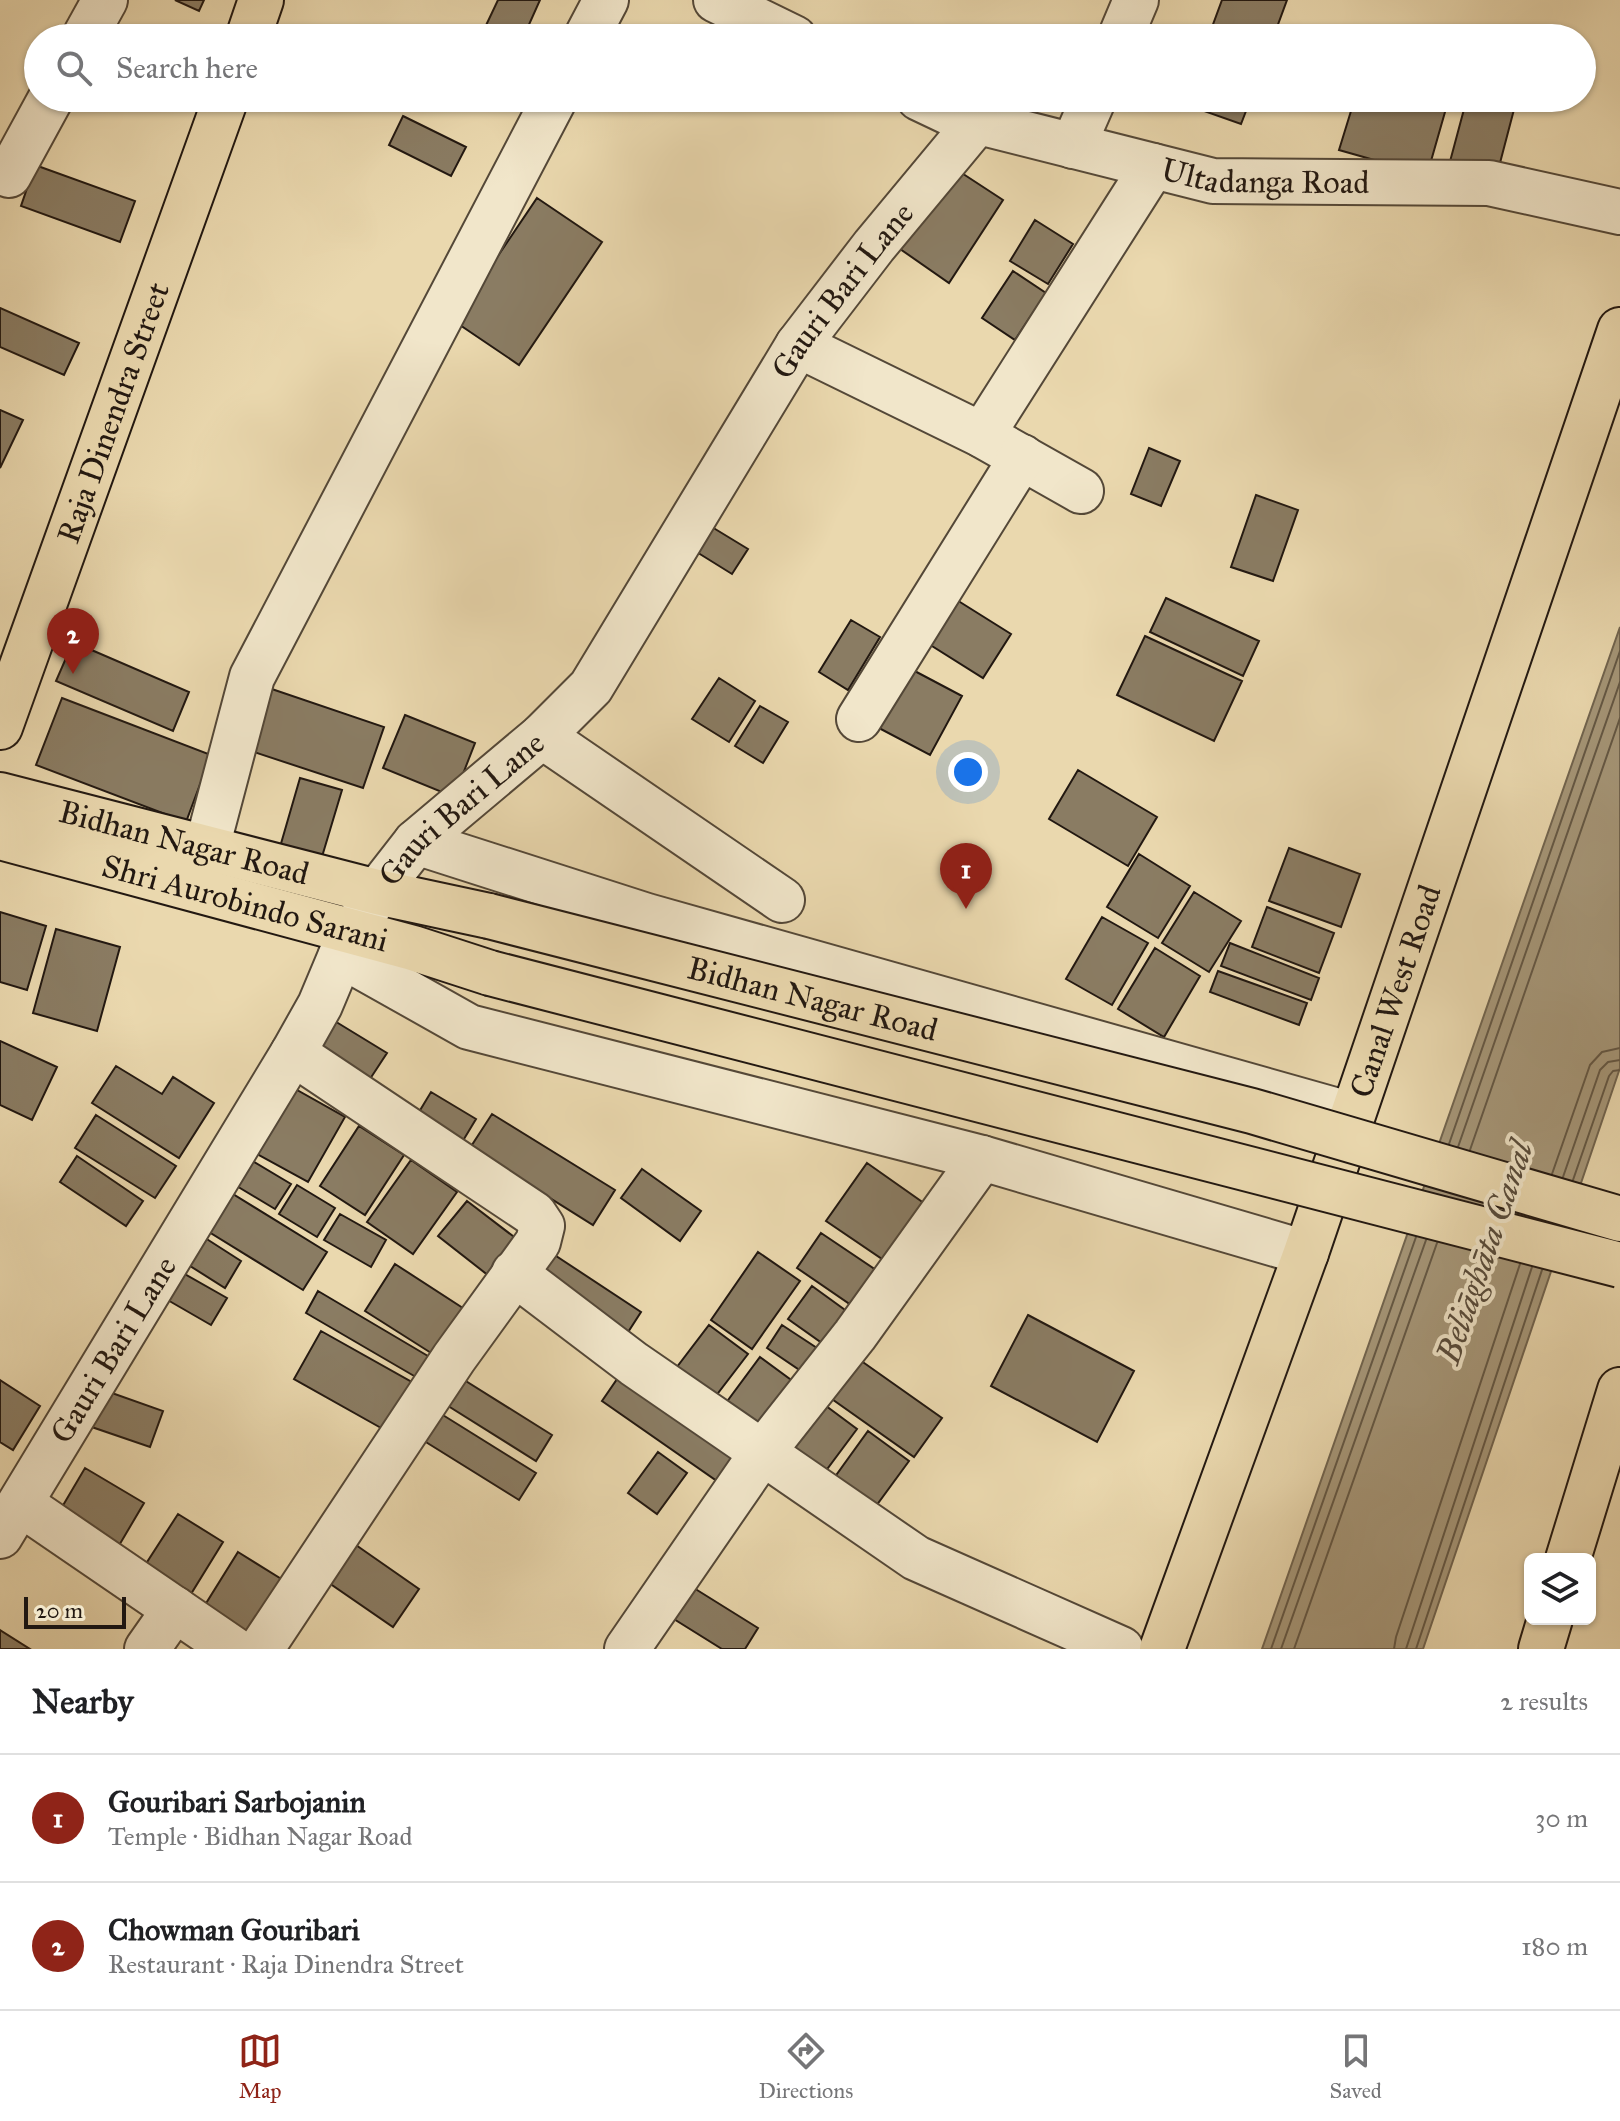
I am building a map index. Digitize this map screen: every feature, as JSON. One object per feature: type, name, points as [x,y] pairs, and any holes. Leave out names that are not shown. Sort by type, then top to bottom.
[{"type":"main road","points":[[253,24],[261,0]]},
{"type":"main road","name":"Raja Dinendra Street","points":[[0,727],[221,112]]},
{"type":"main road","name":"Canal West Road","points":[[1162,1649],[1306,1253],[1620,330]]},
{"type":"main road","name":"Bidhan Nagar Road","points":[[0,795],[1252,1111],[1620,1219]]},
{"type":"main road","name":"Shri Aurobindo Sarani","points":[[0,837],[347,944],[413,948],[490,973],[1620,1265]]},
{"type":"main road","points":[[1570,1553],[1620,1390]]},
{"type":"main road","points":[[1541,1649],[1548,1625]]},
{"type":"street","points":[[92,24],[105,0]]},
{"type":"street","points":[[593,24],[606,0]]},
{"type":"street","points":[[716,0],[765,24]]},
{"type":"street","points":[[1126,24],[1136,0]]},
{"type":"street","points":[[0,171],[9,175],[43,112]]},
{"type":"street","points":[[207,847],[252,677],[548,112]]},
{"type":"street","name":"Ultadanga Road","points":[[948,112],[977,122],[1213,181],[1489,183],[1620,212]]},
{"type":"street","points":[[1073,146],[1088,112]]},
{"type":"street","name":"Gauri Bari Lane","points":[[10,1520],[293,1053],[320,1005],[347,944],[377,892],[416,842],[542,736],[591,687],[798,345],[874,246],[977,122]]},
{"type":"street","points":[[982,435],[1153,166]]},
{"type":"street","points":[[798,345],[982,435],[1081,491]]},
{"type":"street","points":[[859,719],[1022,457]]},
{"type":"street","points":[[542,736],[782,900]]},
{"type":"street","points":[[416,842],[647,916],[1352,1115]]},
{"type":"street","points":[[347,944],[469,1027],[982,1158],[1306,1253]]},
{"type":"street","points":[[261,1649],[454,1358],[538,1242],[542,1226],[534,1214],[293,1053]]},
{"type":"street","points":[[627,1649],[762,1453],[855,1335],[982,1158]]},
{"type":"street","points":[[514,1273],[634,1364],[916,1558],[1121,1649]]},
{"type":"street","points":[[10,1520],[175,1609],[233,1649]]},
{"type":"street","points":[[147,1649],[175,1609]]},
{"type":"water","name":"Beliāghāta Canal","points":[[1620,627],[1620,1068],[1423,1649],[1262,1649]]},
{"type":"building","points":[[175,0],[204,0],[199,11]]},
{"type":"building","points":[[498,0],[540,0],[529,24],[487,24]]},
{"type":"building","points":[[1222,0],[1287,0],[1278,24],[1213,24]]},
{"type":"building","points":[[1207,112],[1246,112],[1241,124]]},
{"type":"building","points":[[1351,112],[1445,112],[1427,175],[1339,150]]},
{"type":"building","points":[[1463,112],[1513,112],[1495,182],[1448,169]]},
{"type":"building","points":[[403,116],[466,147],[451,176],[389,145]]},
{"type":"building","points":[[35,165],[135,201],[120,242],[21,206]]},
{"type":"building","points":[[951,166],[1003,200],[949,283],[890,242]]},
{"type":"building","points":[[537,198],[602,242],[519,365],[454,321]]},
{"type":"building","points":[[1035,220],[1073,244],[1048,284],[1010,261]]},
{"type":"building","points":[[1013,271],[1046,293],[1015,340],[982,318]]},
{"type":"building","points":[[0,308],[79,343],[64,375],[0,347]]},
{"type":"building","points":[[0,410],[23,420],[0,468]]},
{"type":"building","points":[[1149,448],[1180,461],[1161,506],[1131,494]]},
{"type":"building","points":[[1256,495],[1298,510],[1273,581],[1231,567]]},
{"type":"building","points":[[702,521],[748,549],[732,574],[687,546]]},
{"type":"building","points":[[952,597],[1011,634],[983,678],[924,641]]},
{"type":"building","points":[[1166,598],[1259,641],[1243,676],[1150,632]]},
{"type":"building","points":[[851,620],[880,637],[848,690],[819,672]]},
{"type":"building","points":[[1145,636],[1242,681],[1214,741],[1117,695]]},
{"type":"building","points":[[73,642],[189,692],[173,731],[56,681]]},
{"type":"building","points":[[909,668],[962,696],[930,755],[877,727]]},
{"type":"building","points":[[719,678],[755,701],[729,742],[692,719]]},
{"type":"building","points":[[260,685],[384,727],[363,788],[239,747]]},
{"type":"building","points":[[62,698],[211,755],[186,822],[36,765]]},
{"type":"building","points":[[760,706],[788,722],[763,763],[735,746]]},
{"type":"building","points":[[405,715],[475,743],[454,797],[383,768]]},
{"type":"building","points":[[1078,770],[1157,817],[1128,866],[1049,819]]},
{"type":"building","points":[[300,778],[342,790],[321,860],[280,847]]},
{"type":"building","points":[[1289,848],[1360,874],[1341,927],[1269,901]]},
{"type":"building","points":[[1139,854],[1190,886],[1158,938],[1107,907]]},
{"type":"building","points":[[1194,892],[1241,921],[1209,972],[1162,943]]},
{"type":"building","points":[[1267,907],[1334,933],[1319,973],[1252,947]]},
{"type":"building","points":[[0,912],[46,926],[27,990],[0,982]]},
{"type":"building","points":[[1102,917],[1148,943],[1112,1005],[1066,979]]},
{"type":"building","points":[[56,929],[120,947],[97,1031],[33,1013]]},
{"type":"building","points":[[1230,943],[1319,978],[1311,1000],[1221,966]]},
{"type":"building","points":[[1155,948],[1200,976],[1164,1037],[1118,1009]]},
{"type":"building","points":[[1218,971],[1307,1003],[1299,1025],[1210,992]]},
{"type":"building","points":[[333,1020],[387,1053],[368,1082],[314,1049]]},
{"type":"building","points":[[0,1041],[57,1067],[32,1120],[0,1105]]},
{"type":"building","points":[[116,1066],[162,1094],[173,1077],[214,1103],[179,1158],[92,1103]]},
{"type":"building","points":[[281,1081],[345,1117],[308,1182],[244,1147]]},
{"type":"building","points":[[431,1092],[476,1119],[461,1144],[416,1117]]},
{"type":"building","points":[[492,1114],[615,1190],[593,1225],[470,1148]]},
{"type":"building","points":[[96,1115],[176,1166],[155,1198],[75,1148]]},
{"type":"building","points":[[359,1126],[404,1155],[365,1215],[320,1186]]},
{"type":"building","points":[[241,1154],[291,1184],[275,1209],[225,1179]]},
{"type":"building","points":[[77,1156],[143,1201],[126,1226],[60,1182]]},
{"type":"building","points":[[411,1160],[457,1192],[413,1254],[367,1222]]},
{"type":"building","points":[[867,1163],[928,1206],[888,1263],[826,1221]]},
{"type":"building","points":[[642,1169],[701,1211],[680,1241],[621,1198]]},
{"type":"building","points":[[297,1185],[335,1208],[317,1237],[279,1214]]},
{"type":"building","points":[[220,1186],[327,1252],[303,1290],[196,1224]]},
{"type":"building","points":[[467,1201],[518,1240],[489,1276],[438,1236]]},
{"type":"building","points":[[340,1214],[386,1240],[371,1267],[324,1240]]},
{"type":"building","points":[[188,1227],[241,1261],[225,1288],[171,1254]]},
{"type":"building","points":[[821,1233],[879,1272],[854,1307],[797,1268]]},
{"type":"building","points":[[544,1248],[641,1312],[621,1343],[524,1278]]},
{"type":"building","points":[[758,1252],[800,1281],[752,1349],[711,1320]]},
{"type":"building","points":[[167,1264],[227,1298],[211,1325],[152,1291]]},
{"type":"building","points":[[395,1264],[469,1312],[439,1358],[365,1311]]},
{"type":"building","points":[[812,1286],[852,1315],[829,1348],[788,1319]]},
{"type":"building","points":[[318,1291],[433,1359],[421,1380],[306,1313]]},
{"type":"building","points":[[1028,1315],[1134,1371],[1097,1442],[991,1386]]},
{"type":"building","points":[[709,1325],[748,1354],[705,1410],[667,1380]]},
{"type":"building","points":[[782,1325],[820,1350],[804,1373],[767,1348]]},
{"type":"building","points":[[321,1331],[417,1385],[390,1433],[294,1379]]},
{"type":"building","points":[[850,1353],[942,1418],[914,1457],[822,1392]]},
{"type":"building","points":[[760,1357],[798,1385],[755,1443],[717,1415]]},
{"type":"building","points":[[624,1369],[750,1455],[727,1488],[602,1401]]},
{"type":"building","points":[[453,1373],[552,1435],[536,1461],[437,1399]]},
{"type":"building","points":[[0,1380],[40,1406],[13,1450],[0,1442]]},
{"type":"building","points":[[95,1387],[163,1411],[150,1447],[83,1424]]},
{"type":"building","points":[[814,1397],[857,1429],[816,1484],[773,1452]]},
{"type":"building","points":[[438,1412],[536,1473],[519,1500],[421,1439]]},
{"type":"building","points":[[868,1431],[909,1461],[865,1521],[824,1492]]},
{"type":"building","points":[[658,1452],[687,1473],[657,1514],[628,1493]]},
{"type":"building","points":[[85,1468],[144,1503],[114,1554],[55,1519]]},
{"type":"building","points":[[178,1514],[223,1542],[186,1602],[140,1573]]},
{"type":"building","points":[[343,1536],[419,1589],[393,1627],[316,1574]]},
{"type":"building","points":[[238,1552],[283,1580],[244,1641],[200,1613]]},
{"type":"building","points":[[681,1580],[758,1628],[745,1649],[722,1649],[661,1611]]},
{"type":"building","points":[[0,1630],[30,1649],[0,1649]]},
{"type":"place","name":"Chowman Gouribari","points":[[73,674]]},
{"type":"place","name":"Gouribari Sarbojanin","points":[[966,909]]}]
